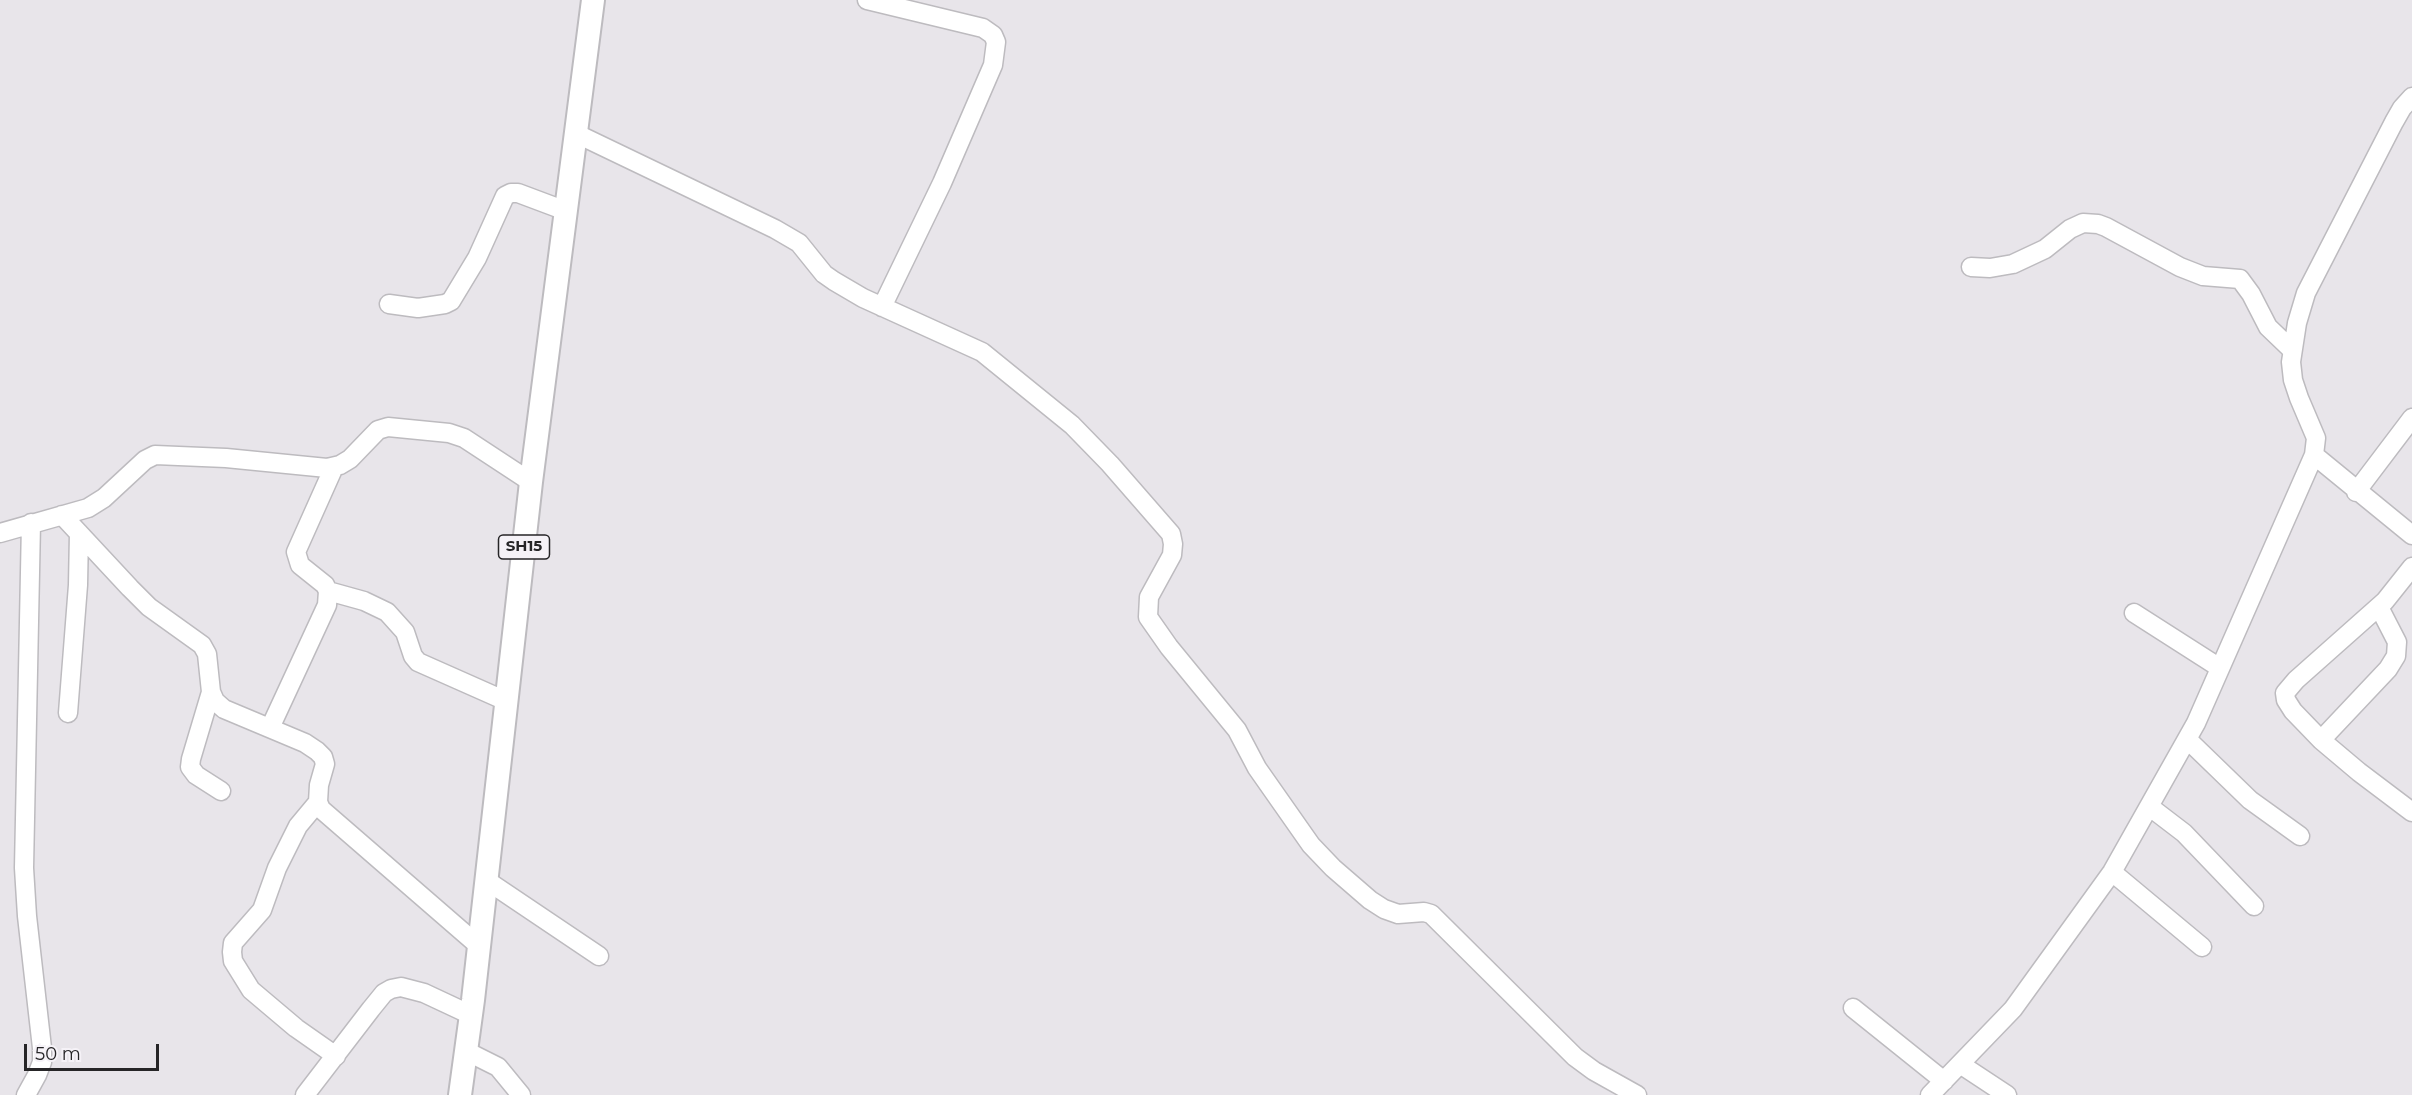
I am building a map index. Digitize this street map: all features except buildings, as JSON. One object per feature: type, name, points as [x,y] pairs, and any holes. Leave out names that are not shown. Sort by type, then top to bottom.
[{"type":"main road","name":"SH15","points":[[460,1095],[531,482],[593,0]]},
{"type":"street","points":[[867,0],[983,28],[993,35],[996,42],[993,65],[947,172],[882,307]]},
{"type":"street","points":[[1930,1095],[2013,1009],[2112,872],[2187,739],[2313,455],[2316,438],[2293,380],[2292,350],[2297,323],[2312,280],[2343,225],[2394,122],[2412,97]]},
{"type":"street","points":[[575,133],[775,229],[799,243],[824,274],[834,282],[882,307],[982,352],[1072,425],[1110,464],[1171,534],[1172,555],[1149,597],[1148,617],[1169,647],[1237,730],[1263,778],[1311,845],[1332,868],[1384,909],[1398,914],[1424,912],[1431,914],[1575,1057],[1594,1071],[1636,1095]]},
{"type":"street","points":[[389,304],[418,308],[451,301],[477,258],[505,196],[518,193],[566,211]]},
{"type":"street","points":[[1971,267],[1990,268],[2013,264],[2045,249],[2070,229],[2083,223],[2106,226],[2180,267],[2203,276],[2240,279],[2251,294],[2268,327],[2292,350]]},
{"type":"street","points":[[2356,492],[2412,417]]},
{"type":"street","points":[[0,533],[88,508],[104,498],[144,460],[155,455],[226,458],[327,468],[350,459],[378,430],[388,427],[449,433],[464,438],[531,482]]},
{"type":"street","points":[[2313,455],[2412,535]]},
{"type":"street","points":[[270,728],[327,605],[328,591],[325,585],[300,565],[296,552],[334,466]]},
{"type":"street","points":[[62,515],[143,600],[202,645],[207,654],[211,692],[215,701],[224,709],[305,743],[323,757],[325,764],[319,784],[318,802],[298,826],[277,868],[262,910],[233,943],[232,952],[233,961],[251,990],[296,1028],[336,1056]]},
{"type":"street","points":[[26,1095],[38,1076],[42,1062],[24,867],[31,523]]},
{"type":"street","points":[[68,713],[78,585],[79,533]]},
{"type":"street","points":[[2412,567],[2379,607],[2296,680],[2285,693],[2286,700],[2293,711],[2321,740],[2412,812]]},
{"type":"street","points":[[328,591],[364,601],[387,612],[405,632],[418,662],[506,701]]},
{"type":"street","points":[[2321,740],[2388,669],[2396,656],[2397,642],[2379,607]]},
{"type":"street","points":[[2134,613],[2220,668]]},
{"type":"street","points":[[211,692],[190,767],[196,775],[221,791]]},
{"type":"street","points":[[2187,739],[2250,800],[2300,836]]},
{"type":"street","points":[[318,802],[328,816],[479,946]]},
{"type":"street","points":[[2150,807],[2184,833],[2254,906]]},
{"type":"street","points":[[2112,872],[2202,947]]},
{"type":"street","points":[[486,880],[599,956]]},
{"type":"street","points":[[304,1095],[384,993],[391,988],[401,987],[417,991],[471,1015]]},
{"type":"street","points":[[1853,1008],[1944,1080]]},
{"type":"street","points":[[466,1051],[498,1067],[521,1095]]},
{"type":"street","points":[[1960,1064],[2007,1095]]}]
